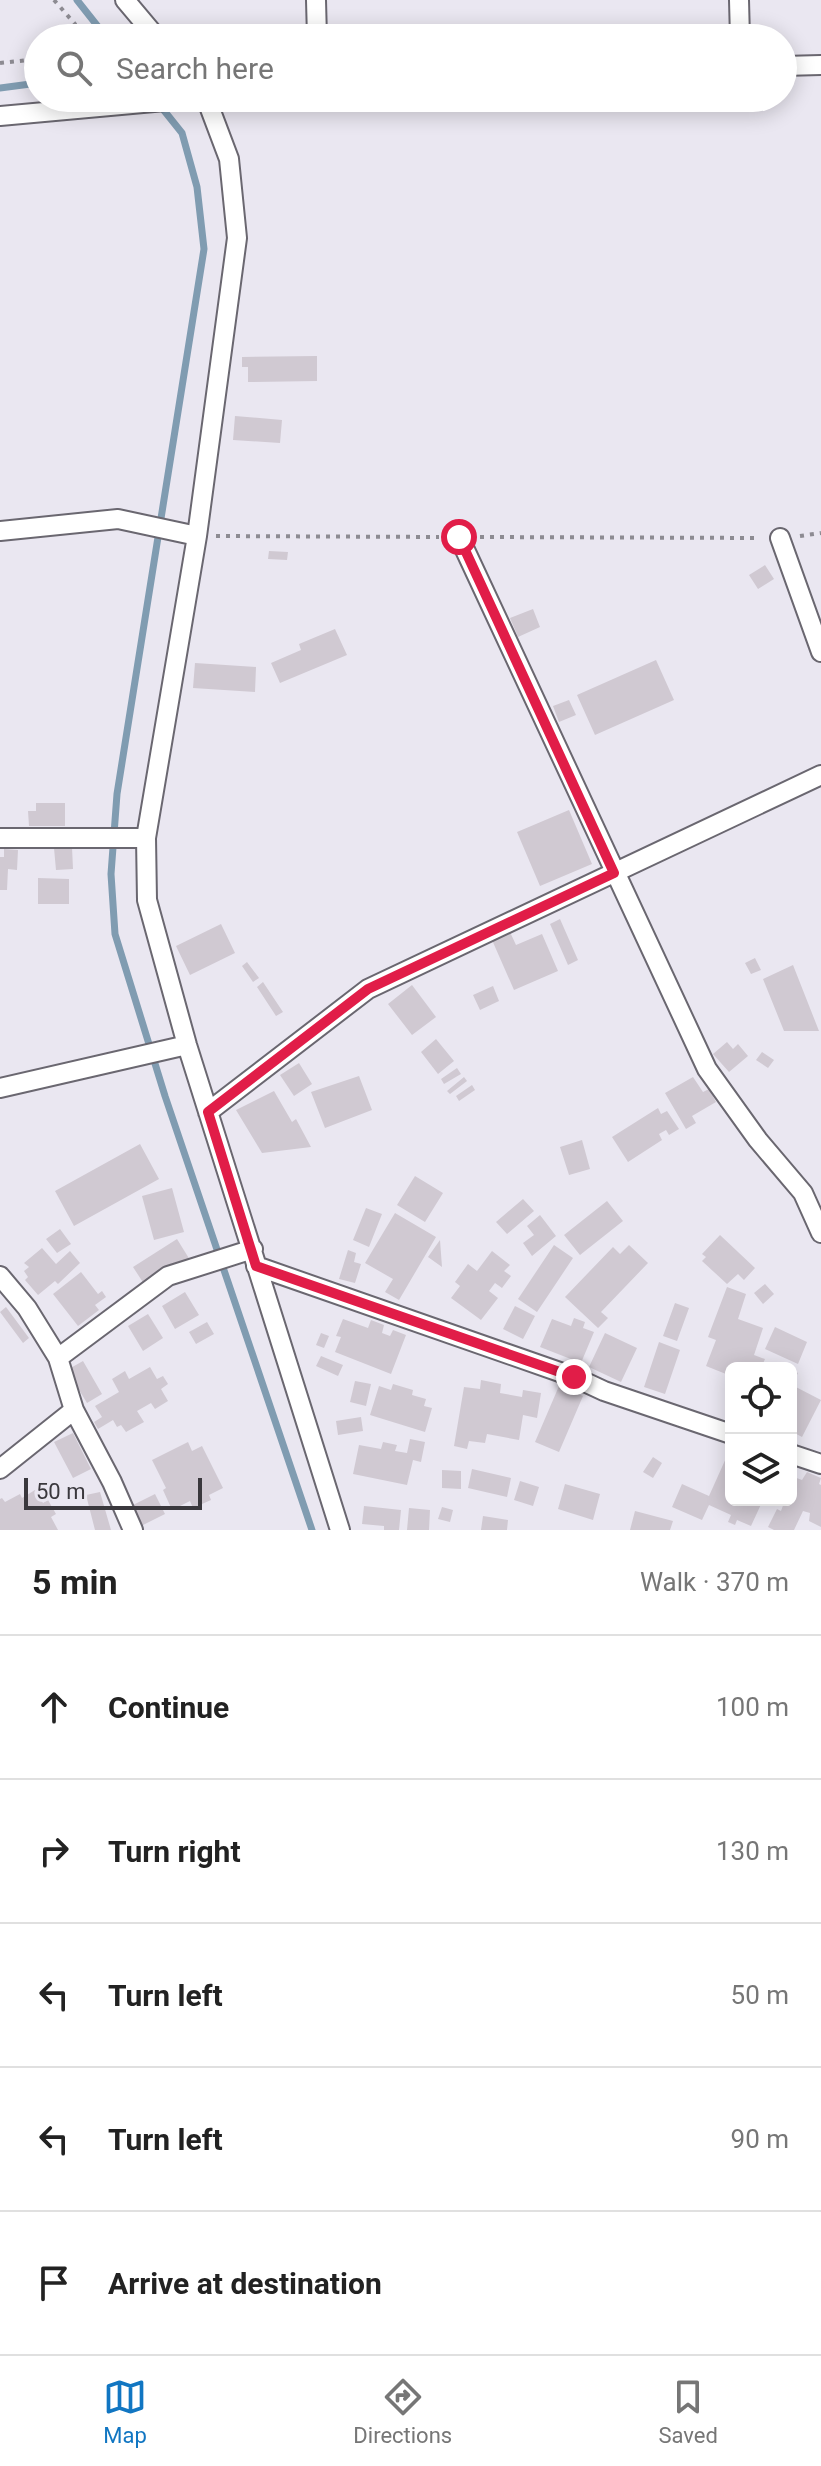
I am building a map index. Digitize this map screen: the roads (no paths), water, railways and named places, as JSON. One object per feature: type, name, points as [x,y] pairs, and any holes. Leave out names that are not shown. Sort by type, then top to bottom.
[{"type":"street","points":[[125,0],[145,24]]},
{"type":"street","points":[[316,0],[317,24]]},
{"type":"street","points":[[739,0],[740,24]]},
{"type":"street","points":[[797,66],[821,65]]},
{"type":"street","points":[[0,116],[44,112]]},
{"type":"street","points":[[211,112],[229,159],[237,238],[197,536],[146,838],[147,900],[187,1045],[340,1530]]},
{"type":"street","points":[[0,531],[118,519],[197,536]]},
{"type":"street","points":[[459,537],[707,1069],[758,1140],[803,1193],[821,1233]]},
{"type":"street","points":[[780,538],[821,652]]},
{"type":"street","points":[[208,1112],[368,989],[821,775]]},
{"type":"street","points":[[0,838],[146,838]]},
{"type":"street","points":[[0,1088],[187,1045]]},
{"type":"street","points":[[58,1358],[168,1276],[254,1257],[604,1391],[725,1432]]},
{"type":"street","points":[[0,1276],[27,1308],[58,1358],[74,1410],[133,1530]]},
{"type":"street","points":[[0,1469],[74,1410]]},
{"type":"street","points":[[797,1456],[821,1464]]},
{"type":"waterway","points":[[77,0],[96,24]]},
{"type":"waterway","points":[[0,88],[24,85]]},
{"type":"waterway","points":[[165,112],[182,133],[197,187],[204,249],[117,794],[111,874],[115,934],[165,1096],[312,1530]]}]
